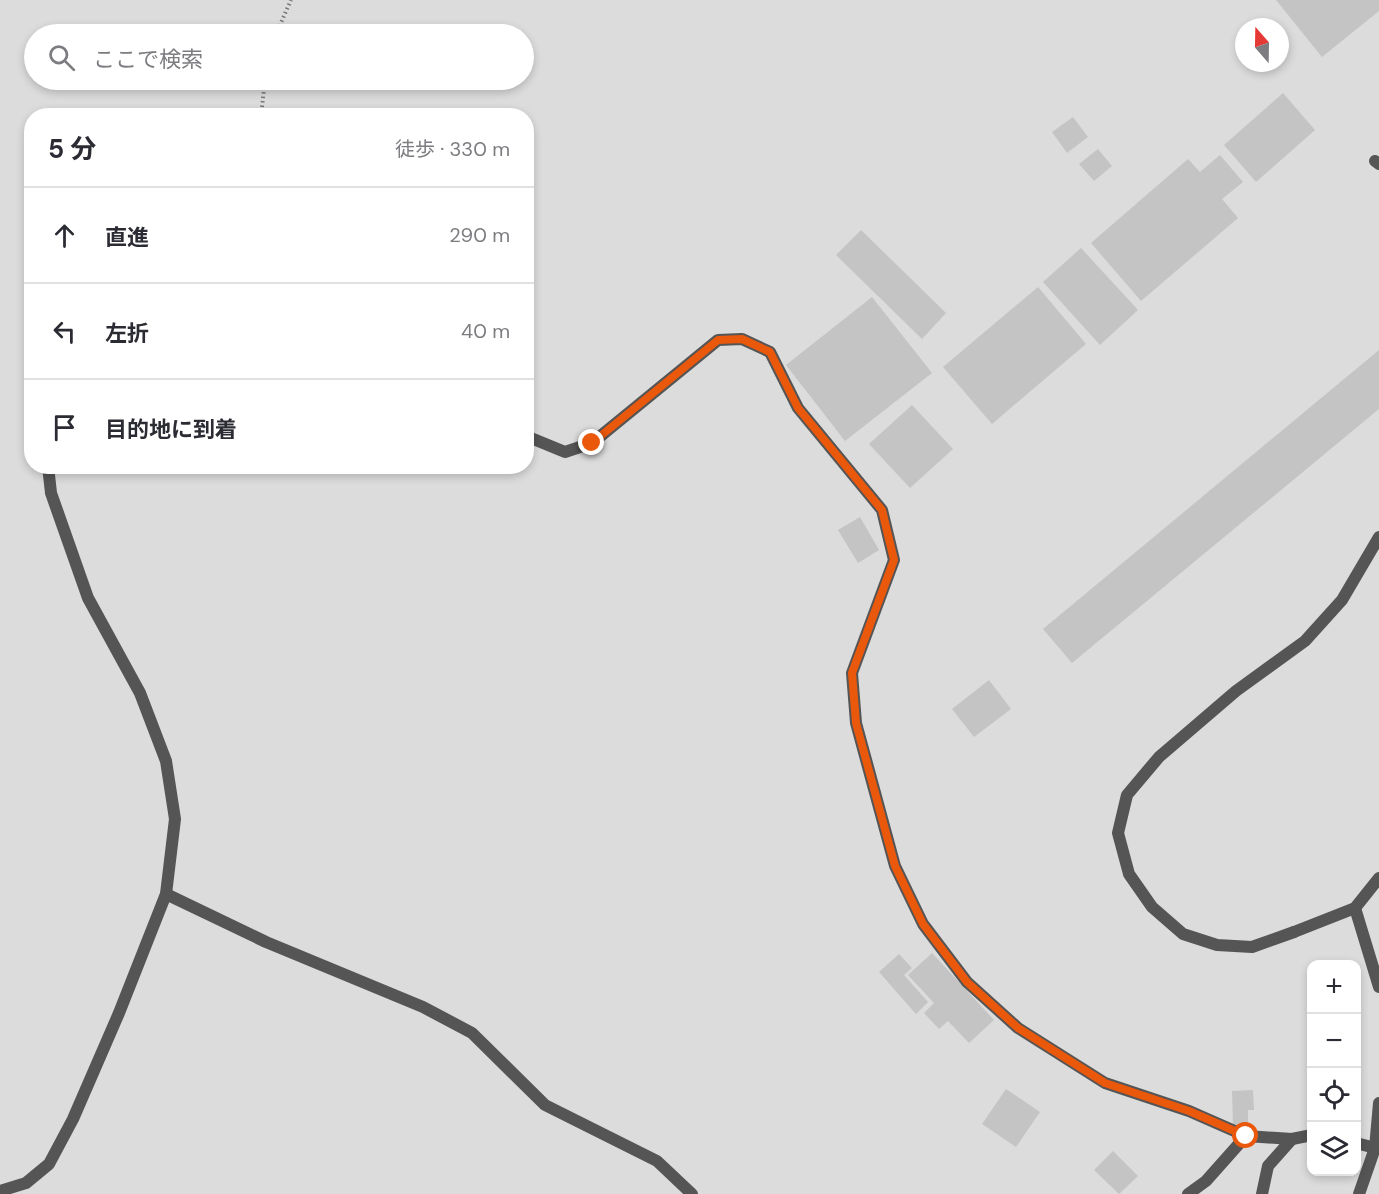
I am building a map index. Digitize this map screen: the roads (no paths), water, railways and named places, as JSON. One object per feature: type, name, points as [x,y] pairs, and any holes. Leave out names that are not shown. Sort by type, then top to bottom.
[{"type":"street","points":[[534,439],[565,452],[592,443],[718,340],[742,339],[770,352],[798,408],[882,510],[894,560],[852,673],[855,713],[895,866],[923,924],[967,982],[1018,1028],[1105,1083],[1189,1111],[1246,1136],[1292,1139],[1307,1136]]},
{"type":"street","points":[[0,1191],[26,1183],[49,1164],[73,1119],[166,894],[176,819],[166,760],[140,693],[88,598],[51,493],[49,474]]},
{"type":"street","points":[[1379,537],[1342,600],[1305,641],[1236,691],[1159,757],[1127,795],[1118,833],[1129,874],[1152,907],[1183,934],[1217,945],[1252,947],[1355,908],[1379,878]]},
{"type":"street","points":[[166,894],[266,942],[423,1007],[472,1033],[546,1105],[657,1161],[692,1194]]},
{"type":"street","points":[[1355,908],[1379,987]]},
{"type":"street","points":[[1359,1194],[1377,1149],[1379,1103]]},
{"type":"street","points":[[1188,1194],[1206,1181],[1246,1136]]},
{"type":"street","points":[[1262,1194],[1268,1166],[1292,1139]]},
{"type":"street","points":[[1361,1144],[1377,1149]]}]
